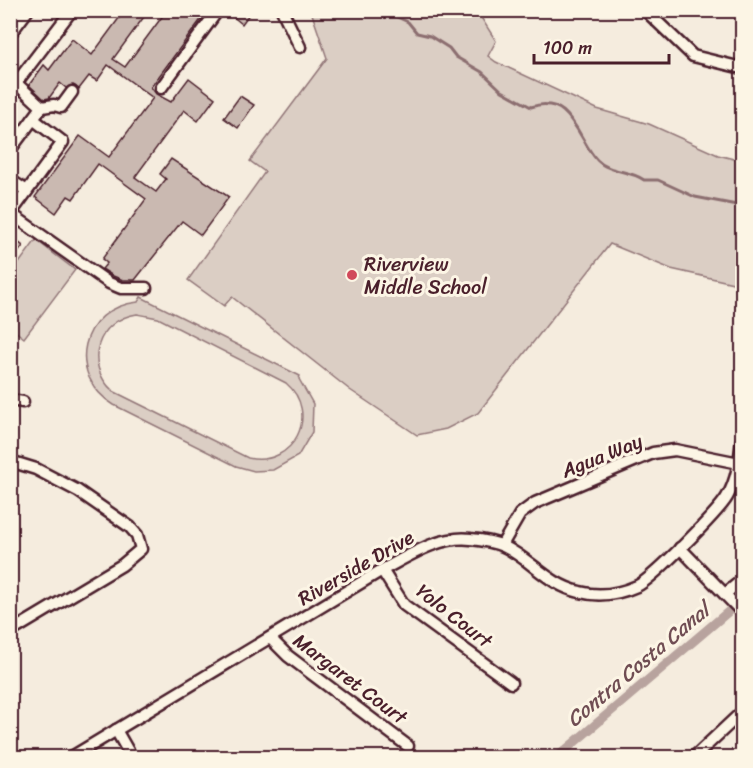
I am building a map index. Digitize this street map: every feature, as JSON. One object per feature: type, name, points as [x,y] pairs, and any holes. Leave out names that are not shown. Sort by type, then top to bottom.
[{"type":"street","points":[[10,34],[28,10]]},
{"type":"street","points":[[42,107],[14,87],[72,10]]},
{"type":"street","points":[[161,88],[218,10]]},
{"type":"street","points":[[282,10],[300,47]]},
{"type":"street","points":[[645,10],[693,56],[742,68]]},
{"type":"street","points":[[10,150],[42,107],[54,105],[61,107],[72,92]]},
{"type":"street","points":[[33,119],[63,142],[11,213],[109,283],[121,288],[146,288]]},
{"type":"street","points":[[10,180],[27,191]]},
{"type":"street","points":[[10,400],[23,402]]},
{"type":"street","name":"Riverside Drive","points":[[70,758],[271,639],[382,570],[420,550],[443,542],[469,539],[502,545],[554,584],[580,593],[608,595],[639,585],[680,548],[727,496],[739,464],[742,440]]},
{"type":"street","name":"Agua Way","points":[[502,545],[520,514],[535,503],[652,453],[675,450],[739,464]]},
{"type":"street","points":[[10,461],[36,469],[78,491],[130,527],[137,535],[141,549],[122,565],[10,632]]},
{"type":"street","points":[[680,548],[742,612]]},
{"type":"street","name":"Yolo Court","points":[[382,570],[404,605],[512,683]]},
{"type":"street","points":[[721,590],[742,579]]},
{"type":"street","name":"Margaret Court","points":[[271,639],[288,656],[408,746]]},
{"type":"street","points":[[693,758],[742,712]]},
{"type":"street","points":[[116,730],[132,758]]},
{"type":"shaded area","points":[[311,11],[477,11],[496,41],[488,56],[496,62],[597,109],[649,124],[718,155],[742,161],[742,285],[671,269],[610,244],[478,413],[446,429],[417,435],[350,390],[232,297],[224,306],[188,280],[265,172],[250,161],[327,58]]},
{"type":"shaded area","points":[[36,240],[75,270],[24,338],[11,328],[11,274]]},
{"type":"shaded area","points":[[141,297],[300,376],[299,379],[313,404],[312,432],[298,456],[273,470],[254,471],[236,466],[114,405],[99,392],[89,377],[85,361],[86,344],[92,329],[103,316],[118,307],[138,302]],"holes":[[[137,314],[158,318],[286,383],[296,395],[301,409],[301,423],[297,436],[289,447],[278,455],[264,459],[248,458],[113,391],[98,368],[97,356],[104,334],[123,318]]]},
{"type":"building","points":[[125,10],[149,10],[113,59],[125,67],[167,10],[208,10],[151,87],[156,94],[171,102],[189,78],[215,98],[198,121],[184,110],[135,177],[156,192],[166,179],[160,174],[171,159],[229,197],[201,235],[182,221],[135,280],[123,280],[102,269],[107,263],[102,259],[146,199],[98,164],[73,199],[68,196],[56,213],[35,197],[80,136],[109,157],[153,98],[108,65],[97,81],[89,76],[79,89],[73,85],[66,88],[60,83],[49,98],[44,99],[29,85],[44,65],[49,70],[72,39],[92,55]]},
{"type":"building","points":[[225,10],[252,10],[242,24]]},
{"type":"building","points":[[240,96],[254,105],[238,128],[224,118]]},
{"type":"building","points":[[10,236],[23,246],[10,263]]},
{"type":"waterway","points":[[382,10],[408,22],[417,33],[430,36],[449,48],[456,57],[482,72],[502,91],[531,107],[545,104],[564,112],[590,151],[602,164],[644,180],[658,180],[695,197],[742,206]]},
{"type":"waterway","name":"Contra Costa Canal","points":[[556,758],[742,600]]},
{"type":"place","name":"Riverview Middle School","points":[[352,275]]}]
